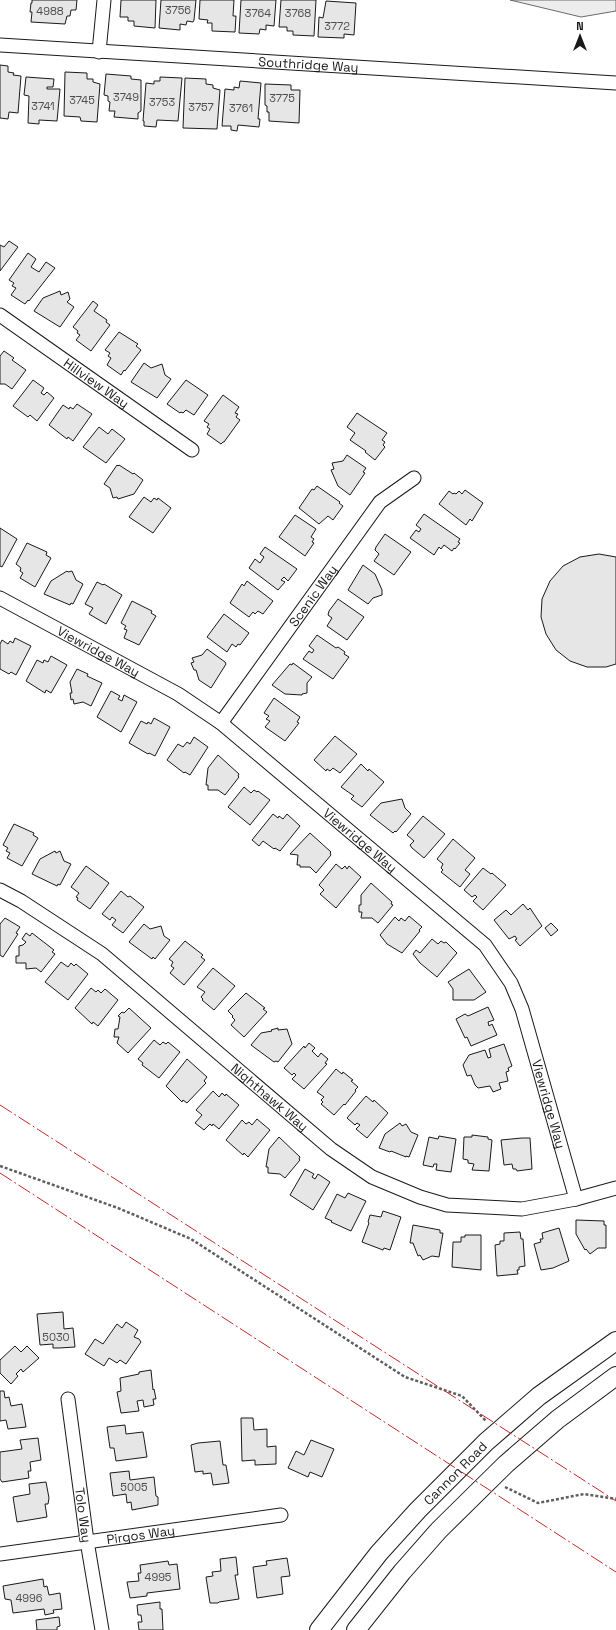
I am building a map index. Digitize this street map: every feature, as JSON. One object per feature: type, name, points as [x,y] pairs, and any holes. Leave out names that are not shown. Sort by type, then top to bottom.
[{"type":"main road","name":"Cannon Road","points":[[319,1630],[379,1553],[418,1510],[486,1442],[539,1396],[616,1341]]},
{"type":"main road","points":[[356,1630],[402,1572],[439,1530],[506,1464],[558,1419],[616,1376]]},
{"type":"street","points":[[99,52],[104,0]]},
{"type":"street","name":"Southridge Way","points":[[0,45],[616,83]]},
{"type":"street","name":"Hillview Way","points":[[0,315],[192,450]]},
{"type":"street","name":"Scenic Way","points":[[221,723],[380,502],[414,478]]},
{"type":"street","name":"Viewridge Way","points":[[0,598],[178,694],[221,723],[485,945],[511,983],[522,1010],[576,1199]]},
{"type":"street","name":"Nighthawk Way","points":[[0,890],[22,901],[102,954],[331,1150],[372,1177],[420,1197],[447,1205],[522,1209],[576,1199],[616,1188]]},
{"type":"street","name":"Tolo Way","points":[[68,1399],[87,1541],[102,1630]]},
{"type":"street","name":"Pirgos Way","points":[[0,1554],[282,1515]]},
{"type":"path","points":[[0,1166],[118,1208],[191,1239],[405,1377],[462,1396],[488,1423]]},
{"type":"path","points":[[503,1486],[538,1503],[584,1494],[616,1499]]},
{"type":"shaded area","points":[[510,0],[616,0],[616,11],[581,17]]},
{"type":"building","points":[[32,0],[77,0],[76,10],[71,10],[70,16],[67,16],[65,24],[31,22],[32,12],[30,12]]},
{"type":"building","points":[[121,0],[156,0],[155,28],[134,26],[134,21],[128,21],[128,17],[120,17]]},
{"type":"building","points":[[161,0],[196,0],[193,22],[187,21],[186,25],[180,24],[180,30],[159,28]]},
{"type":"building","points":[[200,0],[234,0],[233,16],[236,16],[235,32],[212,31],[212,23],[207,23],[208,20],[199,19]]},
{"type":"building","points":[[241,0],[276,0],[274,26],[266,25],[266,30],[260,29],[259,34],[239,33]]},
{"type":"building","points":[[281,0],[316,0],[314,36],[293,35],[293,31],[287,31],[287,27],[279,27]]},
{"type":"building","points":[[326,1],[356,3],[354,35],[344,34],[344,38],[318,37],[319,17],[323,18]]},
{"type":"building","points":[[0,65],[8,66],[8,72],[14,73],[13,75],[21,76],[18,113],[9,112],[8,119],[0,118]]},
{"type":"building","points":[[65,72],[87,73],[87,79],[93,79],[93,82],[100,84],[97,122],[81,121],[80,117],[64,116]]},
{"type":"building","points":[[106,74],[131,76],[131,79],[141,80],[141,111],[138,113],[138,119],[114,117],[115,111],[109,111],[110,102],[108,101],[108,96],[104,95]]},
{"type":"building","points":[[26,77],[54,79],[53,87],[47,87],[47,89],[60,89],[57,121],[39,120],[39,124],[28,123],[29,96],[24,95]]},
{"type":"building","points":[[160,77],[182,78],[178,121],[157,120],[156,127],[144,126],[143,121],[146,83],[154,84],[154,81],[160,81]]},
{"type":"building","points":[[185,78],[206,79],[206,84],[213,85],[213,88],[220,90],[217,129],[183,128]]},
{"type":"building","points":[[240,81],[261,83],[258,119],[260,119],[259,127],[238,125],[237,131],[231,130],[231,126],[222,126],[225,89],[234,90],[234,87],[239,88]]},
{"type":"building","points":[[265,84],[291,85],[291,90],[300,90],[299,123],[269,121],[269,112],[267,112],[267,106],[265,105]]},
{"type":"building","points":[[9,241],[18,247],[0,271],[0,245],[4,247]]},
{"type":"building","points":[[28,253],[36,259],[31,267],[39,272],[46,262],[55,268],[25,304],[11,295],[16,288],[12,286],[14,283],[9,280]]},
{"type":"building","points":[[60,291],[61,295],[68,292],[70,299],[67,302],[74,307],[60,327],[34,311],[43,298]]},
{"type":"building","points":[[93,301],[98,305],[94,311],[107,320],[106,322],[110,325],[91,351],[76,340],[80,335],[73,327]]},
{"type":"building","points":[[119,332],[138,344],[136,346],[141,350],[121,375],[107,365],[111,358],[108,356],[110,353],[105,350]]},
{"type":"building","points":[[4,351],[14,358],[12,360],[26,370],[12,389],[5,384],[0,384],[0,356]]},
{"type":"building","points":[[144,363],[151,368],[162,364],[165,375],[171,379],[157,398],[131,382]]},
{"type":"building","points":[[33,380],[44,388],[41,393],[44,395],[47,392],[54,398],[37,421],[30,415],[28,417],[13,406]]},
{"type":"building","points":[[186,380],[208,395],[194,415],[186,410],[183,413],[180,413],[167,404]]},
{"type":"building","points":[[223,395],[239,407],[235,413],[238,414],[236,417],[240,420],[221,444],[207,434],[210,429],[207,427],[209,424],[204,421]]},
{"type":"building","points":[[77,404],[92,414],[73,441],[68,437],[67,439],[49,425],[63,405],[69,409],[70,407],[73,409]]},
{"type":"building","points":[[357,413],[387,433],[382,440],[385,442],[383,445],[385,447],[375,460],[365,452],[366,451],[350,440],[355,433],[347,427]]},
{"type":"building","points":[[99,427],[108,434],[112,429],[125,439],[106,463],[83,447]]},
{"type":"building","points":[[347,455],[366,468],[363,472],[365,473],[350,495],[338,486],[331,470],[334,469],[332,463],[343,461]]},
{"type":"building","points":[[117,465],[133,474],[134,473],[143,480],[134,494],[118,499],[117,497],[113,498],[110,488],[104,484]]},
{"type":"building","points":[[317,486],[340,502],[339,503],[343,506],[333,520],[328,516],[319,524],[299,508],[312,489],[314,490]]},
{"type":"building","points":[[465,490],[483,503],[472,521],[470,519],[466,525],[439,504],[449,491],[456,494],[459,491],[462,494]]},
{"type":"building","points":[[144,497],[151,502],[154,498],[157,500],[158,498],[171,508],[153,533],[129,517]]},
{"type":"building","points":[[424,514],[460,539],[458,542],[460,543],[455,549],[454,548],[452,551],[444,545],[441,549],[439,547],[434,555],[410,538],[416,530],[419,532],[421,529],[416,525]]},
{"type":"building","points":[[295,515],[316,529],[311,537],[314,539],[312,542],[314,543],[305,556],[279,537]]},
{"type":"building","points":[[0,528],[17,539],[2,567],[0,566]]},
{"type":"building","points":[[385,534],[411,552],[394,575],[374,561],[379,554],[375,550],[376,547]]},
{"type":"building","points":[[27,543],[47,552],[46,555],[51,558],[35,587],[20,578],[23,573],[20,571],[21,568],[16,564]]},
{"type":"building","points":[[265,547],[297,569],[288,581],[284,577],[281,580],[285,582],[278,590],[249,568],[255,559],[260,563],[264,557],[260,554]]},
{"type":"building","points":[[599,554],[616,557],[616,664],[606,667],[587,667],[570,661],[556,650],[546,634],[541,617],[542,599],[550,581],[563,566],[580,557]]},
{"type":"building","points":[[363,565],[375,574],[382,590],[382,595],[373,598],[368,604],[348,590]]},
{"type":"building","points":[[67,571],[72,571],[76,580],[83,584],[73,604],[71,603],[70,605],[44,594],[51,581]]},
{"type":"building","points":[[247,581],[273,601],[263,614],[258,611],[255,614],[253,612],[249,617],[230,603],[242,584],[244,586]]},
{"type":"building","points":[[97,582],[103,585],[104,584],[122,595],[106,624],[89,614],[93,608],[85,604]]},
{"type":"building","points":[[338,599],[364,617],[347,640],[327,626],[332,618],[328,615],[329,611]]},
{"type":"building","points":[[132,601],[152,611],[151,613],[156,616],[139,645],[124,638],[127,630],[124,629],[126,626],[121,623]]},
{"type":"building","points":[[224,614],[249,633],[240,645],[238,644],[236,647],[232,644],[227,652],[207,637]]},
{"type":"building","points":[[317,635],[336,648],[338,647],[349,657],[333,679],[303,659],[309,651],[312,653],[314,650],[309,646]]},
{"type":"building","points":[[15,638],[31,646],[16,675],[11,672],[9,674],[0,669],[0,644],[2,640],[8,644],[10,641],[13,643]]},
{"type":"building","points":[[207,649],[226,664],[211,688],[199,680],[196,670],[194,670],[191,663],[194,662],[192,658],[202,655]]},
{"type":"building","points":[[51,656],[67,665],[51,693],[46,690],[45,693],[26,681],[37,660],[43,663],[44,660],[48,662]]},
{"type":"building","points":[[293,663],[312,677],[307,683],[307,693],[302,695],[285,694],[272,685],[290,664],[292,665]]},
{"type":"building","points":[[77,669],[88,674],[87,676],[102,683],[91,706],[83,702],[74,704],[73,699],[71,700],[70,693],[72,693],[70,682]]},
{"type":"building","points":[[111,691],[120,696],[118,699],[122,701],[124,695],[137,702],[121,732],[97,717]]},
{"type":"building","points":[[274,698],[300,717],[297,722],[299,723],[285,741],[265,727],[270,721],[266,719],[269,716],[264,713]]},
{"type":"building","points":[[154,718],[170,727],[155,756],[149,753],[148,754],[129,743],[141,721],[151,724]]},
{"type":"building","points":[[335,736],[357,754],[340,773],[333,768],[330,771],[327,769],[326,771],[314,760]]},
{"type":"building","points":[[194,737],[208,747],[190,775],[185,772],[184,773],[167,760],[178,744],[183,747],[187,742],[190,744]]},
{"type":"building","points":[[218,755],[239,774],[239,777],[225,795],[218,790],[208,790],[208,785],[206,785],[208,768]]},
{"type":"building","points":[[361,764],[384,782],[362,807],[351,799],[354,796],[341,787]]},
{"type":"building","points":[[244,787],[251,793],[254,790],[257,792],[258,791],[270,800],[250,825],[228,807]]},
{"type":"building","points":[[402,799],[405,808],[411,814],[396,832],[395,831],[393,833],[370,815],[381,803]]},
{"type":"building","points":[[273,814],[278,818],[279,816],[283,819],[287,814],[300,826],[280,851],[275,848],[274,849],[263,841],[259,846],[252,840]]},
{"type":"building","points":[[423,816],[445,834],[424,858],[412,848],[410,845],[414,841],[407,835]]},
{"type":"building","points":[[14,824],[34,833],[33,835],[38,838],[22,866],[7,858],[10,853],[6,851],[8,848],[3,845]]},
{"type":"building","points":[[310,833],[331,852],[331,855],[316,873],[310,867],[300,867],[300,865],[297,865],[298,855],[290,854]]},
{"type":"building","points":[[453,839],[475,858],[465,870],[470,874],[460,887],[441,872],[443,870],[441,868],[443,864],[437,859]]},
{"type":"building","points":[[55,851],[56,853],[60,851],[64,861],[71,864],[60,885],[58,884],[57,886],[32,874],[40,859]]},
{"type":"building","points":[[336,864],[342,869],[345,866],[347,869],[349,866],[361,877],[336,908],[320,894],[324,890],[319,885]]},
{"type":"building","points":[[86,866],[109,883],[90,909],[77,900],[78,898],[76,897],[79,893],[71,887]]},
{"type":"building","points":[[483,868],[491,874],[492,873],[506,885],[483,910],[473,901],[477,897],[475,895],[472,897],[464,890]]},
{"type":"building","points":[[371,883],[392,902],[391,904],[393,905],[378,923],[372,918],[361,918],[362,912],[359,912],[361,895]]},
{"type":"building","points":[[121,891],[144,907],[123,933],[112,925],[116,920],[112,917],[110,920],[102,914]]},
{"type":"building","points":[[523,904],[528,910],[530,908],[542,926],[520,946],[515,940],[517,939],[515,936],[509,939],[494,920],[506,910],[511,915]]},
{"type":"building","points":[[409,916],[422,927],[402,953],[387,944],[380,935],[395,917],[399,921],[401,918],[405,921]]},
{"type":"building","points":[[5,918],[20,927],[16,933],[18,934],[3,957],[0,955],[0,924]]},
{"type":"building","points":[[551,923],[558,930],[551,936],[545,928]]},
{"type":"building","points":[[144,924],[150,929],[161,926],[164,936],[170,940],[155,959],[153,957],[152,959],[129,942]]},
{"type":"building","points":[[26,933],[30,936],[32,933],[54,950],[52,952],[55,954],[41,972],[36,968],[26,969],[26,963],[16,963],[16,956],[19,956],[19,946],[26,942],[22,939]]},
{"type":"building","points":[[432,939],[438,944],[441,941],[444,943],[446,942],[457,953],[437,977],[420,963],[413,954],[416,950],[420,953]]},
{"type":"building","points":[[185,941],[203,955],[201,957],[205,960],[184,985],[170,973],[174,968],[171,966],[173,962],[169,959]]},
{"type":"building","points":[[61,962],[68,967],[71,963],[74,966],[76,964],[88,974],[68,1000],[45,982]]},
{"type":"building","points":[[213,968],[235,986],[214,1010],[202,1000],[203,999],[201,997],[205,992],[197,987]]},
{"type":"building","points":[[469,969],[486,992],[474,1000],[453,1000],[453,989],[448,982]]},
{"type":"building","points":[[91,988],[96,992],[98,990],[101,993],[105,989],[118,1000],[98,1026],[93,1022],[92,1024],[75,1008]]},
{"type":"building","points":[[246,993],[265,1008],[263,1009],[267,1012],[244,1037],[231,1025],[235,1020],[228,1011]]},
{"type":"building","points":[[488,1007],[494,1020],[488,1022],[489,1026],[492,1024],[497,1035],[471,1046],[467,1037],[465,1038],[456,1019],[465,1014],[468,1016]]},
{"type":"building","points":[[129,1008],[151,1028],[128,1053],[117,1043],[119,1037],[114,1037],[115,1029],[118,1029],[120,1017],[118,1016]]},
{"type":"building","points":[[278,1028],[278,1030],[287,1029],[292,1044],[278,1062],[274,1062],[251,1045],[261,1033]]},
{"type":"building","points":[[154,1040],[160,1045],[163,1042],[166,1044],[168,1042],[180,1052],[159,1078],[142,1065],[143,1063],[138,1059]]},
{"type":"building","points":[[309,1043],[315,1048],[312,1051],[318,1057],[321,1053],[328,1059],[325,1063],[327,1064],[304,1089],[292,1079],[296,1075],[294,1073],[292,1075],[284,1068],[304,1046],[305,1048]]},
{"type":"building","points":[[504,1044],[512,1066],[508,1068],[509,1071],[506,1072],[508,1081],[499,1083],[501,1089],[493,1092],[490,1086],[478,1088],[475,1085],[471,1075],[467,1076],[463,1065],[469,1055],[485,1050],[488,1058],[491,1057],[489,1049]]},
{"type":"building","points":[[187,1059],[207,1077],[204,1081],[206,1083],[187,1103],[183,1100],[182,1102],[166,1086]]},
{"type":"building","points":[[336,1069],[342,1074],[343,1072],[353,1080],[351,1081],[358,1087],[345,1105],[344,1104],[334,1115],[321,1104],[323,1102],[321,1100],[324,1097],[317,1092]]},
{"type":"building","points":[[213,1091],[219,1097],[222,1093],[225,1096],[226,1094],[239,1105],[219,1129],[213,1124],[212,1126],[210,1124],[204,1130],[195,1123],[202,1115],[196,1110]]},
{"type":"building","points":[[366,1096],[373,1102],[374,1100],[388,1113],[367,1138],[356,1129],[360,1125],[357,1123],[355,1125],[347,1118]]},
{"type":"building","points":[[257,1119],[270,1130],[248,1157],[244,1153],[243,1155],[226,1140],[242,1120],[246,1124],[249,1122],[252,1125]]},
{"type":"building","points":[[400,1123],[402,1126],[406,1124],[411,1132],[418,1135],[409,1157],[379,1148],[385,1134]]},
{"type":"building","points":[[472,1135],[488,1137],[488,1139],[492,1140],[489,1171],[472,1170],[474,1164],[468,1163],[468,1160],[463,1159],[464,1137],[472,1137]]},
{"type":"building","points":[[439,1136],[456,1139],[451,1172],[436,1170],[437,1164],[434,1164],[433,1167],[423,1165],[429,1137],[438,1139]]},
{"type":"building","points":[[279,1137],[300,1157],[300,1160],[285,1178],[280,1174],[268,1173],[268,1167],[266,1167],[269,1149]]},
{"type":"building","points":[[530,1138],[532,1169],[517,1171],[516,1169],[513,1169],[512,1164],[504,1165],[501,1140]]},
{"type":"building","points":[[305,1169],[314,1174],[312,1177],[315,1179],[318,1174],[330,1182],[313,1210],[290,1195]]},
{"type":"building","points":[[348,1193],[366,1201],[351,1231],[325,1218],[337,1194],[345,1198]]},
{"type":"building","points":[[383,1211],[401,1217],[390,1250],[384,1248],[383,1250],[362,1242],[369,1223],[370,1215],[381,1217]]},
{"type":"building","points":[[576,1220],[604,1221],[604,1225],[606,1225],[606,1248],[598,1248],[590,1254],[586,1249],[585,1250],[576,1234]]},
{"type":"building","points":[[413,1225],[440,1230],[440,1233],[443,1233],[439,1257],[432,1256],[423,1260],[420,1255],[418,1256],[413,1243],[410,1243]]},
{"type":"building","points":[[559,1228],[569,1261],[553,1268],[541,1270],[534,1244],[541,1242],[540,1239],[543,1239],[542,1233]]},
{"type":"building","points":[[520,1232],[521,1239],[523,1239],[525,1266],[519,1267],[519,1270],[517,1270],[518,1274],[497,1276],[495,1245],[500,1244],[500,1241],[504,1241],[504,1233]]},
{"type":"building","points":[[465,1235],[481,1235],[481,1270],[452,1267],[453,1242],[461,1242],[461,1237],[465,1237]]},
{"type":"building","points":[[63,1312],[64,1329],[73,1328],[75,1347],[53,1348],[53,1344],[40,1345],[37,1314]]},
{"type":"building","points":[[126,1322],[138,1330],[134,1337],[139,1339],[141,1342],[126,1364],[120,1360],[117,1363],[109,1358],[104,1366],[85,1354],[95,1339],[103,1344],[117,1324],[122,1328]]},
{"type":"building","points":[[15,1346],[21,1352],[27,1346],[39,1358],[23,1372],[21,1369],[16,1374],[18,1376],[11,1384],[0,1373],[0,1360]]},
{"type":"building","points":[[151,1370],[153,1390],[154,1389],[156,1399],[153,1399],[154,1405],[144,1407],[143,1400],[137,1401],[139,1411],[121,1413],[117,1392],[121,1391],[120,1378]]},
{"type":"building","points":[[0,1391],[4,1391],[5,1398],[9,1397],[11,1406],[22,1404],[26,1427],[8,1429],[6,1420],[0,1421]]},
{"type":"building","points":[[241,1418],[253,1418],[254,1430],[267,1429],[267,1447],[276,1446],[276,1464],[255,1465],[255,1460],[242,1461]]},
{"type":"building","points":[[125,1425],[126,1434],[143,1432],[147,1457],[116,1461],[114,1448],[110,1448],[107,1427]]},
{"type":"building","points":[[38,1438],[41,1460],[30,1462],[31,1471],[28,1471],[29,1478],[2,1482],[0,1479],[0,1452],[22,1449],[20,1440]]},
{"type":"building","points":[[311,1440],[334,1449],[322,1477],[310,1472],[308,1477],[288,1468],[296,1451],[304,1455]]},
{"type":"building","points":[[220,1441],[223,1465],[226,1465],[229,1483],[213,1485],[211,1473],[203,1474],[203,1471],[195,1472],[191,1445]]},
{"type":"building","points":[[129,1471],[130,1480],[154,1477],[158,1505],[132,1510],[131,1502],[127,1503],[126,1494],[113,1496],[110,1473]]},
{"type":"building","points":[[46,1482],[49,1498],[48,1504],[45,1504],[47,1517],[17,1522],[13,1497],[30,1494],[29,1484]]},
{"type":"building","points":[[236,1557],[238,1575],[235,1575],[239,1599],[210,1603],[206,1577],[213,1576],[212,1572],[221,1571],[220,1559]]},
{"type":"building","points":[[287,1558],[290,1576],[281,1577],[283,1594],[257,1598],[253,1567],[267,1565],[266,1561]]},
{"type":"building","points":[[168,1561],[169,1565],[177,1564],[180,1589],[147,1593],[147,1596],[130,1598],[127,1582],[139,1581],[138,1573],[141,1573],[140,1565]]},
{"type":"building","points":[[43,1579],[44,1587],[47,1586],[49,1595],[60,1593],[62,1609],[53,1610],[54,1613],[45,1615],[44,1609],[13,1613],[11,1600],[5,1599],[3,1586]]},
{"type":"building","points":[[160,1602],[160,1609],[162,1609],[163,1630],[139,1630],[138,1622],[142,1622],[141,1615],[138,1615],[137,1605]]},
{"type":"building","points":[[59,1617],[60,1626],[57,1627],[57,1630],[37,1630],[36,1620]]},
{"type":"power","points":[[0,1105],[616,1501]]},
{"type":"power","points":[[0,1173],[616,1572]]}]
